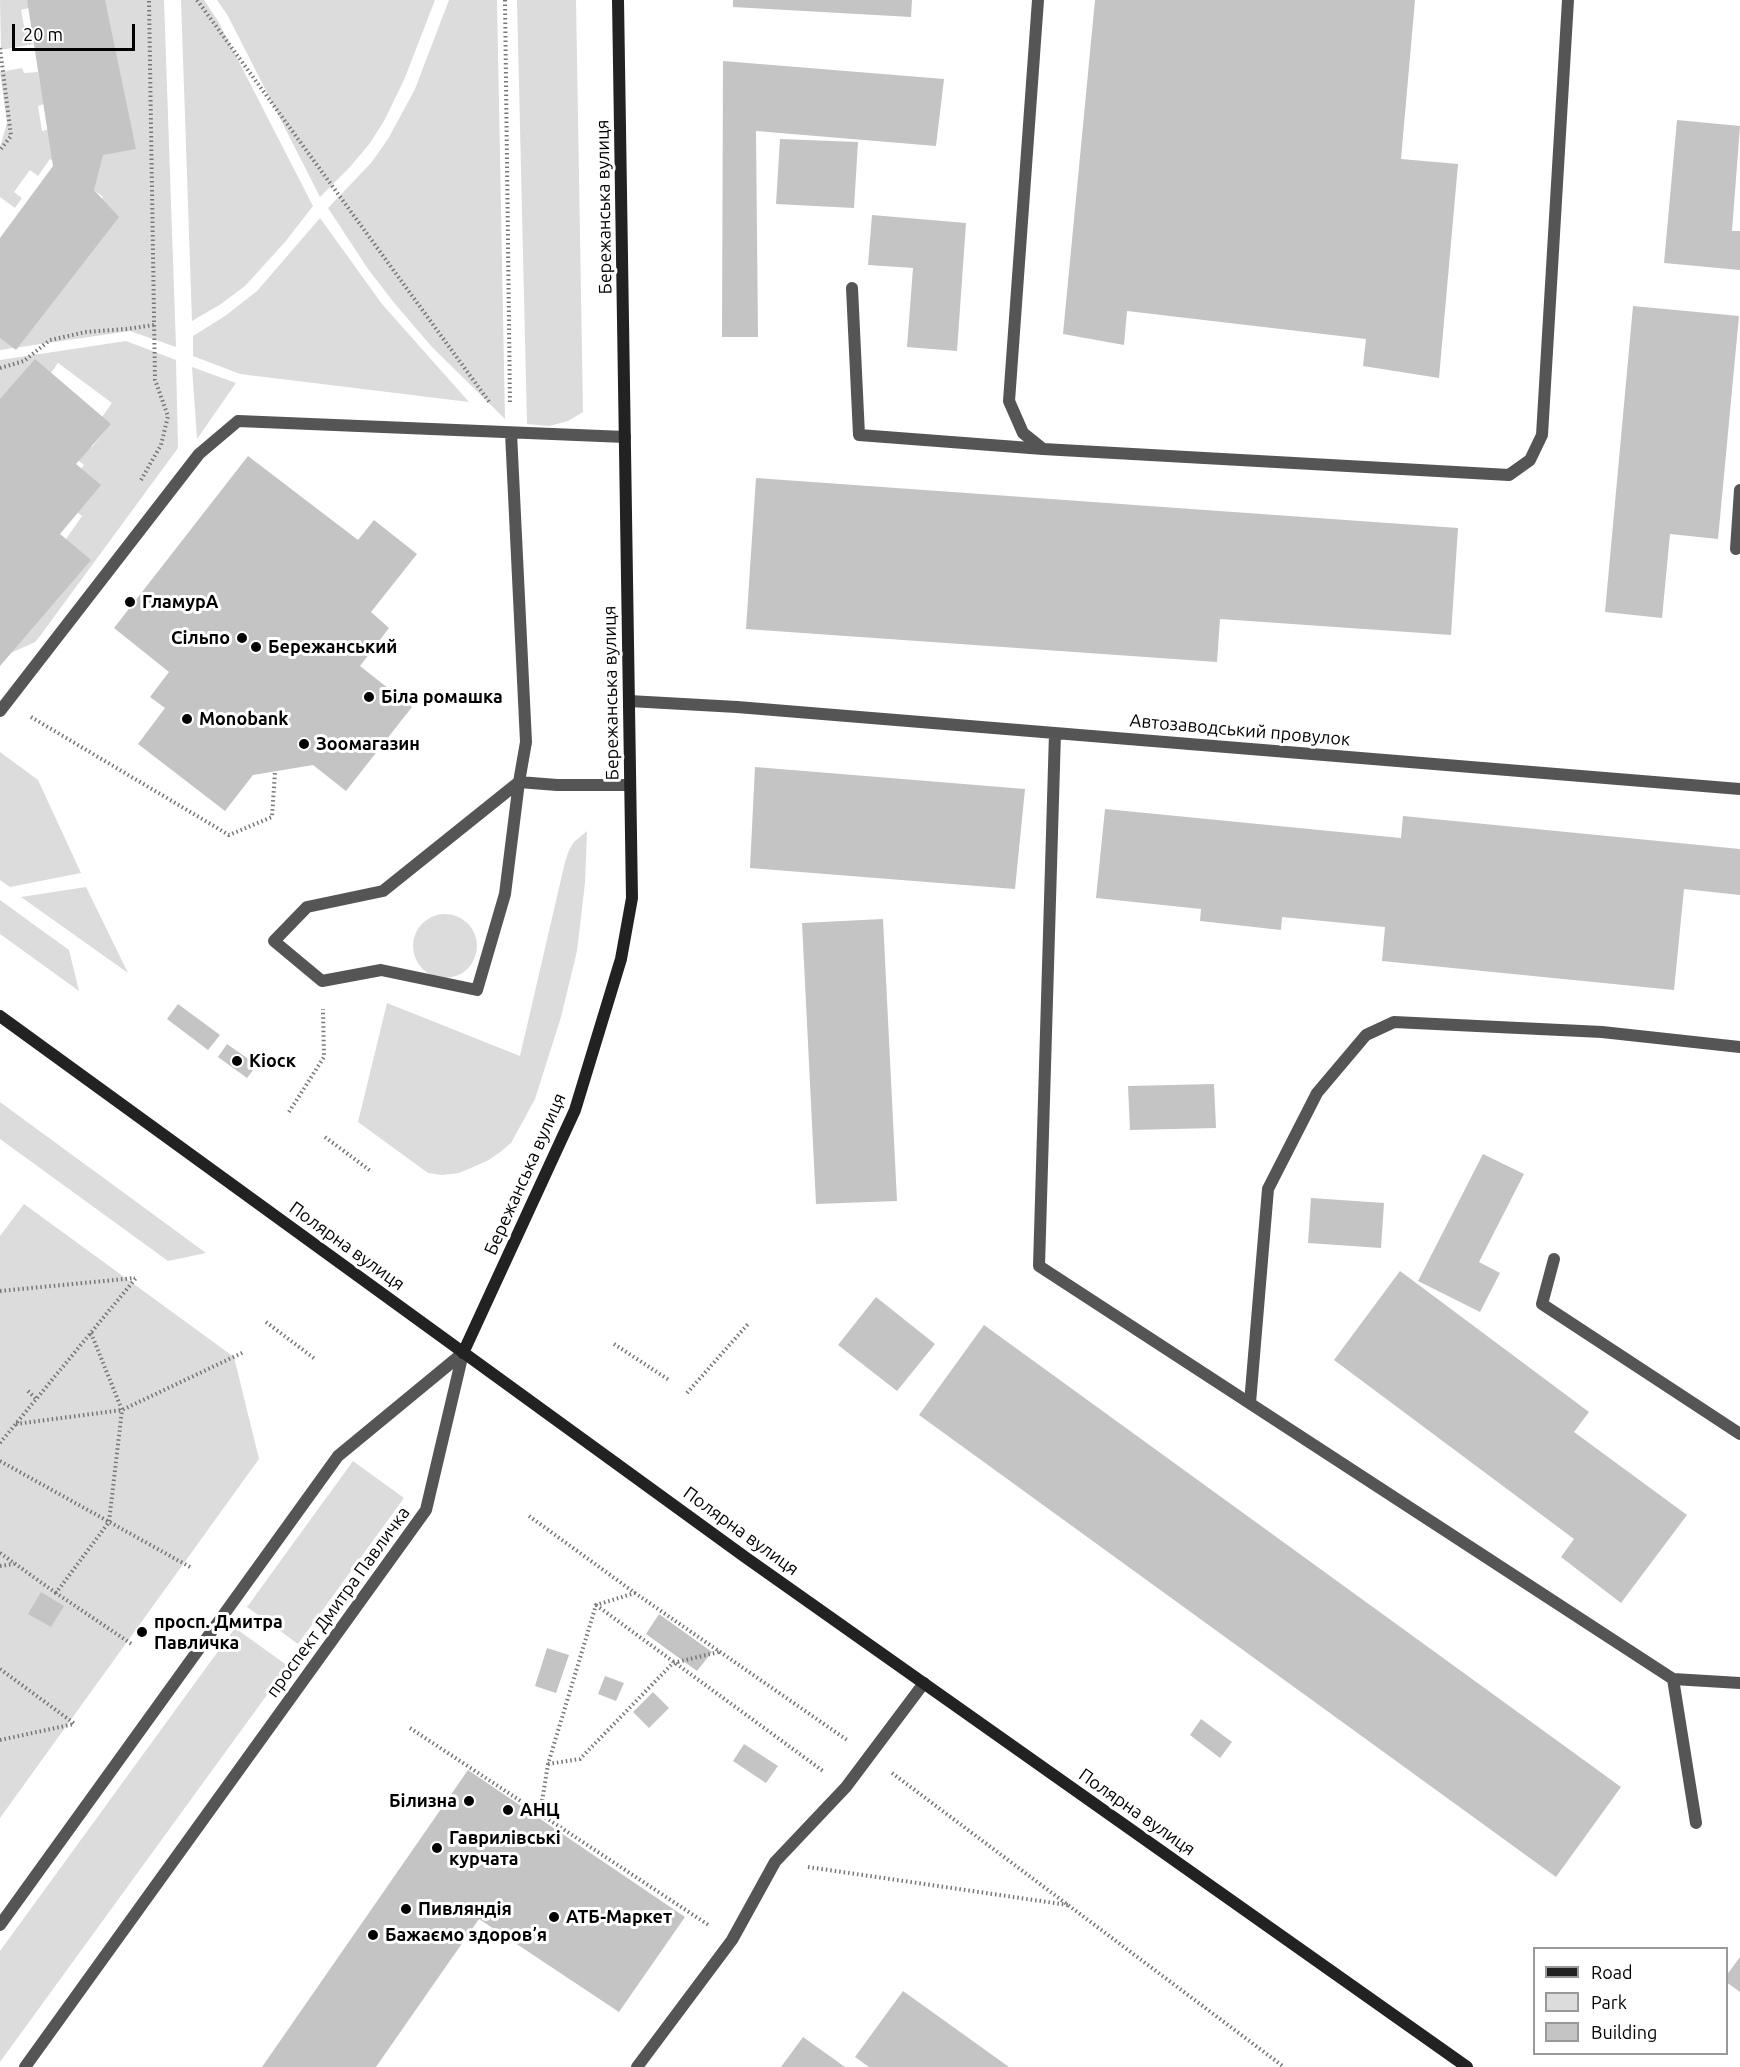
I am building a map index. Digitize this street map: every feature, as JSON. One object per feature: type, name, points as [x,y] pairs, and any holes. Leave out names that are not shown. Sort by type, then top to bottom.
[{"type":"main road","name":"Бережанська вулиця","points":[[464,1353],[575,1110],[621,959],[632,898],[618,0]]},
{"type":"main road","name":"Полярна вулиця","points":[[0,1016],[924,1683],[1467,2067]]},
{"type":"street","points":[[1038,0],[1009,401],[1023,433],[1044,449]]},
{"type":"street","points":[[852,288],[859,435],[1044,449],[1509,475],[1530,460],[1542,435],[1568,0]]},
{"type":"street","points":[[4,707],[199,454],[238,421],[625,437]]},
{"type":"street","points":[[511,433],[526,742],[519,782],[505,894],[477,990],[381,970],[322,981],[274,941],[307,907],[383,891],[519,782],[557,785],[630,785]]},
{"type":"street","points":[[1736,549],[1740,490]]},
{"type":"street","name":"Автозаводський провулок","points":[[629,701],[737,707],[1740,789]]},
{"type":"street","points":[[1055,733],[1039,1266],[1672,1678],[1740,1682]]},
{"type":"street","points":[[1250,1403],[1268,1189],[1317,1093],[1366,1035],[1394,1022],[1602,1032],[1740,1047]]},
{"type":"street","points":[[1554,1259],[1542,1304],[1740,1434]]},
{"type":"street","points":[[0,1925],[338,1456],[464,1353]]},
{"type":"street","name":"проспект Дмитра Павличка","points":[[25,2067],[426,1510],[464,1353]]},
{"type":"street","points":[[1672,1678],[1696,1823]]},
{"type":"street","points":[[637,2067],[732,1940],[775,1862],[846,1787],[924,1683]]},
{"type":"path","points":[[149,0],[155,380]]},
{"type":"path","points":[[198,0],[511,433]]},
{"type":"path","points":[[505,0],[511,433]]},
{"type":"path","points":[[0,48],[11,136],[0,150]]},
{"type":"path","points":[[0,368],[24,361],[50,340],[86,332],[154,325]]},
{"type":"path","points":[[4,707],[229,835],[272,817],[275,772]]},
{"type":"path","points":[[289,1112],[324,1057],[322,981]]},
{"type":"path","points":[[326,1137],[372,1172]]},
{"type":"path","points":[[0,1291],[136,1278],[0,1443]]},
{"type":"path","points":[[266,1322],[315,1359]]},
{"type":"path","points":[[687,1393],[748,1324]]},
{"type":"path","points":[[56,1593],[109,1522],[122,1410],[91,1333]]},
{"type":"path","points":[[614,1344],[669,1380]]},
{"type":"path","points":[[16,1424],[122,1410],[244,1352]]},
{"type":"path","points":[[28,1391],[36,1399]]},
{"type":"path","points":[[0,1461],[190,1567]]},
{"type":"path","points":[[529,1516],[635,1593],[870,1756],[1284,2067]]},
{"type":"path","points":[[0,1553],[133,1645]]},
{"type":"path","points":[[0,1566],[15,1564]]},
{"type":"path","points":[[596,1605],[635,1593]]},
{"type":"path","points":[[596,1605],[846,1787]]},
{"type":"path","points":[[540,1814],[548,1764],[596,1605]]},
{"type":"path","points":[[548,1764],[580,1759],[673,1663],[720,1652]]},
{"type":"path","points":[[0,1669],[75,1724],[0,1740]]},
{"type":"path","points":[[410,1728],[732,1940]]},
{"type":"path","points":[[775,1862],[1069,1905]]},
{"type":"green space","points":[[0,0],[27,0],[29,8],[21,10],[25,31],[33,30],[34,44],[1,50]]},
{"type":"green space","points":[[98,0],[164,0],[176,347],[130,331],[0,350],[0,323],[103,197],[86,184]]},
{"type":"green space","points":[[181,0],[204,0],[218,21],[313,206],[285,242],[245,286],[192,321]]},
{"type":"green space","points":[[217,0],[435,0],[404,80],[384,121],[370,143],[350,167],[320,197],[228,16]]},
{"type":"green space","points":[[449,0],[497,0],[505,419],[432,347],[395,304],[368,269],[328,208],[371,163],[388,139],[415,89]]},
{"type":"green space","points":[[517,0],[576,0],[583,412],[568,421],[549,426],[527,424]]},
{"type":"green space","points":[[22,68],[24,73],[38,72],[44,104],[38,106],[42,131],[50,129],[69,171],[50,159],[38,176],[30,170],[14,192],[22,198],[15,208],[0,197],[0,147],[7,123],[0,72]]},
{"type":"green space","points":[[320,218],[382,304],[469,402],[240,374],[193,356],[193,336],[225,316],[257,291]]},
{"type":"green space","points":[[126,341],[176,360],[178,448],[35,642],[0,658],[55,555],[82,516],[59,499],[84,465],[74,457],[84,442],[92,447],[110,424],[102,417],[112,403],[58,363],[44,383],[0,421],[0,360]]},
{"type":"green space","points":[[192,367],[236,383],[197,439]]},
{"type":"green space","points":[[0,752],[38,780],[81,873],[10,887],[0,880]]},
{"type":"green space","points":[[587,831],[585,883],[577,951],[561,1017],[535,1099],[511,1143],[499,1153],[459,1173],[442,1175],[428,1173],[358,1122],[387,1003],[520,1056],[565,862],[574,842]]},
{"type":"green space","points":[[86,887],[128,973],[21,897]]},
{"type":"green space","points":[[0,900],[69,950],[79,991],[0,934]]},
{"type":"green space","points":[[439,914],[451,914],[468,923],[475,934],[477,946],[475,958],[468,969],[451,978],[439,978],[427,973],[418,964],[413,952],[413,940],[418,928],[427,919]]},
{"type":"green space","points":[[0,1102],[206,1253],[168,1261],[0,1139]]},
{"type":"green space","points":[[24,1204],[234,1357],[259,1459],[0,1818],[0,1236]]},
{"type":"green space","points":[[353,1461],[404,1498],[298,1644],[247,1607]]},
{"type":"green space","points":[[235,1628],[288,1666],[0,2062],[0,1951]]},
{"type":"building","points":[[27,0],[105,0],[136,149],[103,155],[94,190],[119,217],[16,350],[0,338],[0,238],[53,166]]},
{"type":"building","points":[[733,0],[912,0],[911,17],[733,7]]},
{"type":"building","points":[[1095,0],[1415,0],[1401,159],[1458,164],[1439,378],[1363,366],[1366,339],[1127,311],[1124,345],[1063,334]]},
{"type":"building","points":[[723,61],[944,79],[936,146],[756,131],[758,337],[722,337]]},
{"type":"building","points":[[1677,120],[1740,126],[1732,231],[1740,231],[1740,270],[1664,263]]},
{"type":"building","points":[[780,139],[858,142],[854,208],[776,204]]},
{"type":"building","points":[[872,215],[966,223],[957,351],[907,347],[913,268],[868,265]]},
{"type":"building","points":[[1633,306],[1739,316],[1718,539],[1670,534],[1662,618],[1605,612]]},
{"type":"building","points":[[35,359],[111,424],[76,464],[101,485],[60,534],[91,560],[0,666],[0,399]]},
{"type":"building","name":"Бережанський","points":[[248,456],[358,540],[374,520],[417,554],[371,612],[389,628],[360,666],[412,707],[346,791],[313,765],[253,775],[225,811],[138,744],[165,708],[150,697],[169,672],[114,628]]},
{"type":"building","points":[[756,478],[1458,528],[1451,635],[1220,619],[1217,662],[746,629]]},
{"type":"building","points":[[755,767],[1025,789],[1015,889],[750,868]]},
{"type":"building","points":[[1105,809],[1401,838],[1403,816],[1740,849],[1740,895],[1684,889],[1674,990],[1382,961],[1385,927],[1282,917],[1281,930],[1200,921],[1201,909],[1096,898]]},
{"type":"building","points":[[883,919],[897,1201],[816,1204],[802,923]]},
{"type":"building","points":[[178,1004],[220,1035],[208,1050],[167,1019]]},
{"type":"building","name":"Кіоск","points":[[227,1044],[257,1065],[247,1078],[218,1057]]},
{"type":"building","points":[[1214,1084],[1216,1128],[1130,1130],[1128,1086]]},
{"type":"building","points":[[1483,1154],[1524,1174],[1479,1262],[1500,1273],[1480,1312],[1418,1281]]},
{"type":"building","points":[[1311,1198],[1384,1203],[1381,1248],[1308,1243]]},
{"type":"building","points":[[1400,1271],[1589,1412],[1574,1432],[1687,1515],[1621,1603],[1561,1557],[1574,1539],[1334,1360]]},
{"type":"building","points":[[876,1297],[935,1344],[897,1391],[838,1345]]},
{"type":"building","points":[[984,1325],[1621,1787],[1556,1877],[919,1415]]},
{"type":"building","points":[[41,1592],[64,1606],[51,1627],[28,1614]]},
{"type":"building","points":[[659,1614],[712,1652],[697,1671],[646,1634]]},
{"type":"building","points":[[547,1648],[569,1655],[556,1693],[535,1686]]},
{"type":"building","points":[[605,1676],[624,1683],[616,1701],[598,1694]]},
{"type":"building","points":[[653,1692],[669,1708],[649,1728],[633,1712]]},
{"type":"building","points":[[1201,1719],[1232,1742],[1220,1758],[1190,1735]]},
{"type":"building","points":[[744,1744],[778,1766],[766,1783],[733,1761]]},
{"type":"building","points":[[468,1770],[685,1917],[619,2012],[479,1919],[376,2067],[262,2067]]},
{"type":"building","points":[[1740,1957],[1740,1992],[1728,1983],[1728,1973]]},
{"type":"building","points":[[903,1991],[1009,2067],[869,2067],[855,2057]]},
{"type":"building","points":[[803,2037],[845,2067],[781,2067]]},
{"type":"place","name":"ГламурА","points":[[130,602]]},
{"type":"place","name":"Сільпо","points":[[242,638]]},
{"type":"place","name":"Бережанський","points":[[256,647]]},
{"type":"place","name":"Біла ромашка","points":[[369,697]]},
{"type":"place","name":"Monobank","points":[[187,719]]},
{"type":"place","name":"Зоомагазин","points":[[304,744]]},
{"type":"place","name":"Кіоск","points":[[237,1061]]},
{"type":"place","name":"просп. Дмитра Павличка","points":[[142,1632]]},
{"type":"place","name":"Білизна","points":[[469,1801]]},
{"type":"place","name":"АНЦ","points":[[508,1810]]},
{"type":"place","name":"Гаврилівські курчата","points":[[437,1848]]},
{"type":"place","name":"Пивляндія","points":[[406,1909]]},
{"type":"place","name":"АТБ-Маркет","points":[[554,1917]]},
{"type":"place","name":"Бажаємо здоровʼя","points":[[373,1935]]}]
